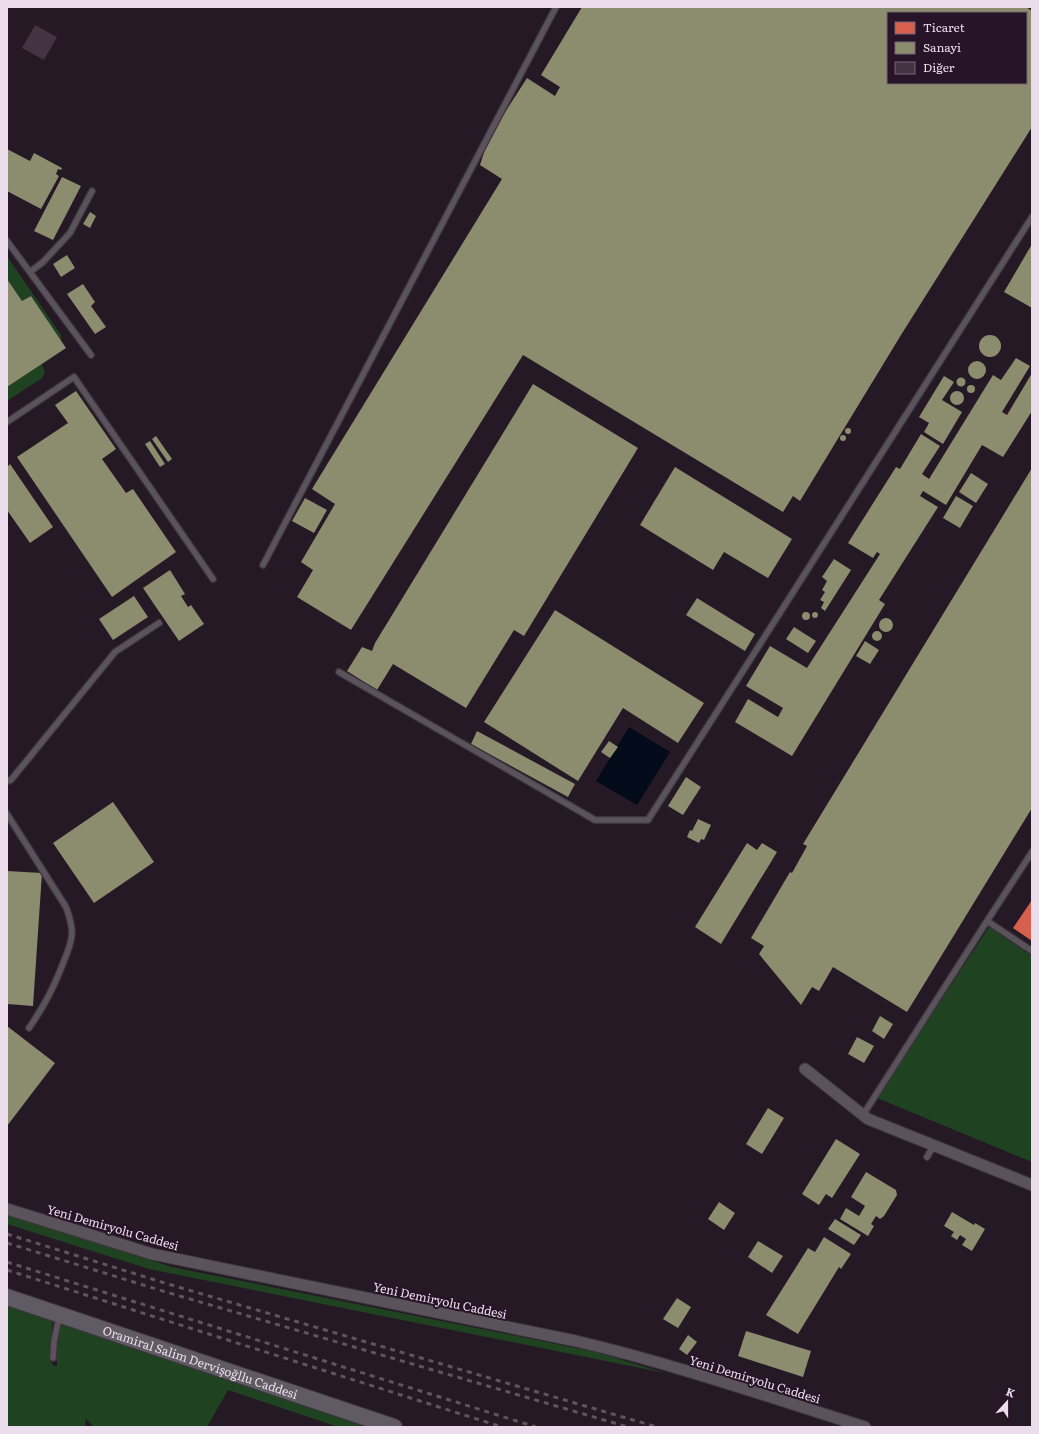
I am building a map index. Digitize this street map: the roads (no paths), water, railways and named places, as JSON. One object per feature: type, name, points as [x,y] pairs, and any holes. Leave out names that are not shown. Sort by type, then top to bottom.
[{"type":"street","points":[[805,1069],[868,1118],[1032,1185]]},
{"type":"street","name":"Yeni Demiryolu Caddesi","points":[[7,1209],[152,1254],[569,1339],[615,1350],[865,1427]]},
{"type":"street","name":"Oramiral Salim Dervişoğllu Caddesi","points":[[7,1297],[394,1427]]},
{"type":"lane","points":[[264,565],[556,7]]},
{"type":"lane","points":[[30,272],[43,262],[70,233],[92,191]]},
{"type":"lane","points":[[340,672],[595,820],[648,820],[1032,216]]},
{"type":"lane","points":[[7,241],[91,355]]},
{"type":"lane","points":[[7,422],[74,377],[213,579]]},
{"type":"lane","points":[[7,781],[11,780],[115,652],[159,622]]},
{"type":"lane","points":[[7,814],[66,907],[72,933],[69,950],[51,993],[29,1028]]},
{"type":"lane","points":[[863,1115],[1032,852]]},
{"type":"lane","points":[[987,921],[1032,951]]},
{"type":"lane","points":[[927,1157],[934,1145]]},
{"type":"lane","points":[[53,1358],[54,1342],[60,1314]]},
{"type":"water","points":[[629,727],[670,752],[637,805],[596,781]]},
{"type":"railway","points":[[7,1234],[168,1284],[657,1427]]},
{"type":"railway","points":[[7,1243],[166,1292],[628,1427]]},
{"type":"railway","points":[[7,1262],[536,1427]]},
{"type":"railway","points":[[7,1270],[502,1427]]}]
